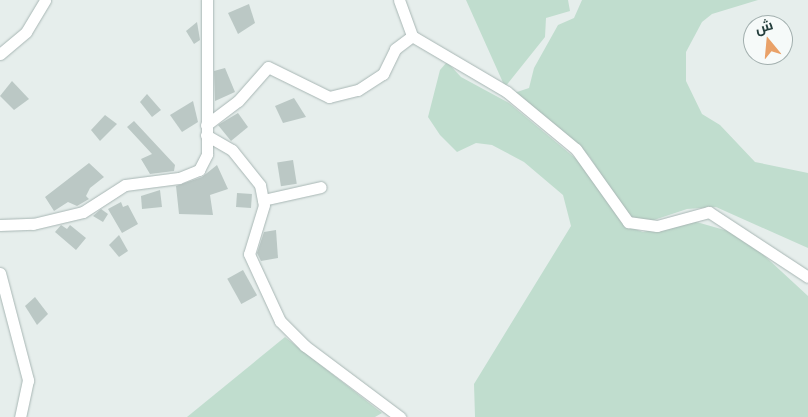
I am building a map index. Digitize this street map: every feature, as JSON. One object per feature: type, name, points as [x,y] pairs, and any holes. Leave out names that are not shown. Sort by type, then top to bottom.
[{"type":"street","points":[[0,54],[26,32],[44,0]]},
{"type":"street","points":[[0,224],[33,224],[83,212],[125,185],[190,175],[203,164],[206,130],[207,0]]},
{"type":"street","points":[[399,0],[412,36],[507,92],[576,149],[628,222],[657,226],[709,212],[808,277]]},
{"type":"street","points":[[206,130],[238,101],[268,67],[329,97],[358,90],[383,74],[395,49],[412,36]]},
{"type":"street","points":[[206,130],[244,162],[260,185],[263,200],[249,254],[280,321],[304,346],[400,417]]},
{"type":"street","points":[[263,200],[321,187]]},
{"type":"street","points":[[0,273],[28,380],[20,417]]},
{"type":"green space","points":[[466,0],[568,0],[570,11],[546,18],[545,37],[505,87]]},
{"type":"green space","points":[[582,0],[758,0],[712,14],[702,22],[686,52],[686,81],[702,114],[720,125],[755,162],[808,173],[808,248],[716,207],[687,209],[648,222],[631,221],[589,156],[514,93],[529,88],[534,68],[558,25],[574,18]]},
{"type":"green space","points":[[447,62],[461,77],[509,103],[580,162],[629,227],[643,232],[693,221],[742,235],[808,296],[808,417],[475,417],[474,384],[571,226],[563,195],[524,162],[492,145],[476,143],[457,152],[440,135],[428,117],[440,70]]},
{"type":"green space","points":[[285,337],[382,413],[375,417],[187,417]]},
{"type":"building","points":[[249,4],[255,23],[238,34],[228,13]]},
{"type":"building","points":[[197,22],[200,40],[194,44],[186,31]]},
{"type":"building","points":[[225,68],[235,92],[215,101],[214,71]]},
{"type":"building","points":[[12,81],[29,99],[14,110],[0,96]]},
{"type":"building","points":[[147,94],[161,110],[152,117],[140,102]]},
{"type":"building","points":[[294,98],[306,117],[283,123],[275,106]]},
{"type":"building","points":[[193,101],[198,122],[182,132],[170,115]]},
{"type":"building","points":[[238,113],[248,127],[231,141],[218,125]]},
{"type":"building","points":[[105,115],[117,124],[100,141],[91,130]]},
{"type":"building","points":[[134,121],[175,165],[174,171],[150,174],[141,159],[152,154],[127,127]]},
{"type":"building","points":[[293,160],[297,184],[281,186],[277,163]]},
{"type":"building","points":[[89,163],[104,177],[90,188],[86,196],[89,199],[77,206],[68,202],[54,211],[45,197]]},
{"type":"building","points":[[217,165],[228,189],[210,195],[213,215],[179,214],[176,186],[202,177]]},
{"type":"building","points":[[160,190],[162,207],[142,209],[141,196]]},
{"type":"building","points":[[237,193],[252,194],[251,208],[236,207]]},
{"type":"building","points":[[121,202],[123,207],[128,205],[138,224],[122,233],[108,209]]},
{"type":"building","points":[[101,209],[108,214],[103,222],[93,216]]},
{"type":"building","points":[[61,225],[67,229],[70,225],[86,238],[76,250],[55,232]]},
{"type":"building","points":[[276,230],[278,258],[261,261],[257,253],[264,232]]},
{"type":"building","points":[[119,235],[128,251],[119,257],[109,245]]},
{"type":"building","points":[[243,270],[257,295],[241,304],[227,279]]},
{"type":"building","points":[[35,297],[48,314],[37,325],[25,306]]}]
